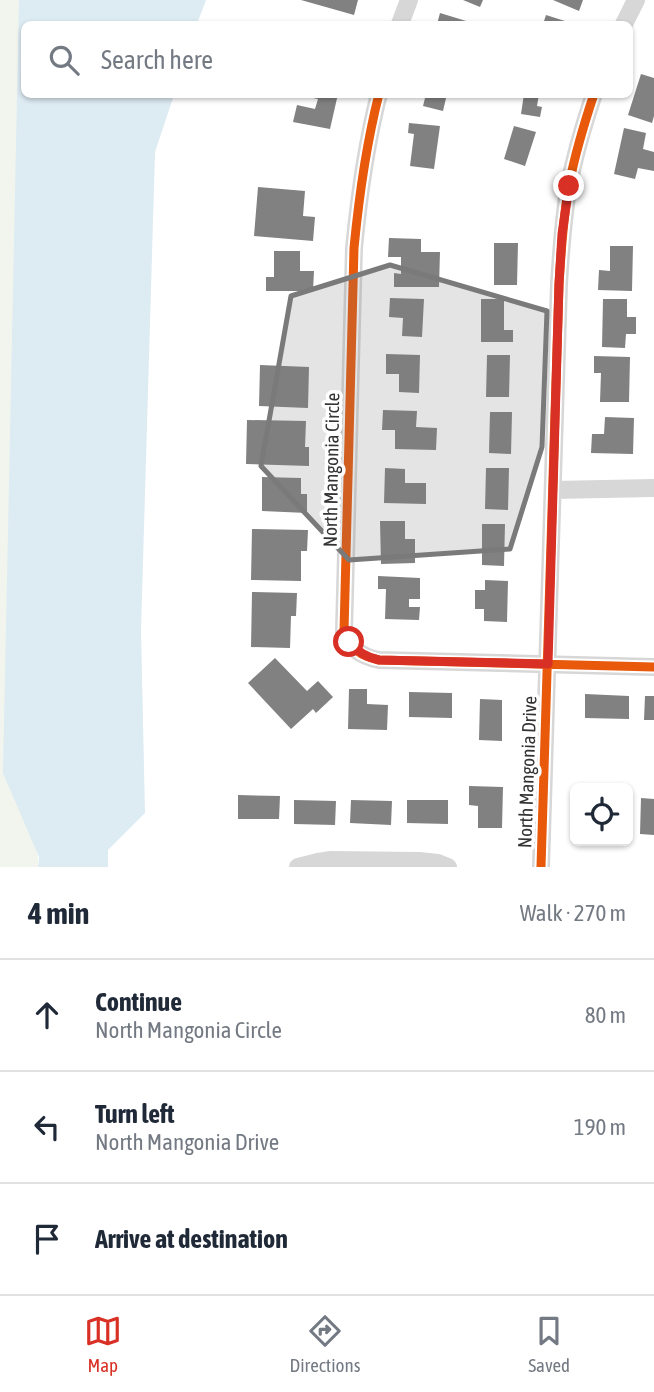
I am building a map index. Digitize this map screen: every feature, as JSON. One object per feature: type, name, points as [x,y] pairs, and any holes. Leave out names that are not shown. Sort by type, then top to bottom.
[{"type":"street","points":[[401,21],[409,0]]},
{"type":"street","points":[[626,21],[636,0]]},
{"type":"street","name":"North Mangonia Circle","points":[[378,98],[361,181],[354,248],[344,631],[349,642],[357,651],[379,660],[654,667]]},
{"type":"street","name":"North Mangonia Drive","points":[[541,867],[562,234],[569,186],[593,98]]},
{"type":"street","points":[[553,490],[654,488]]},
{"type":"street","points":[[298,867],[331,860],[419,861],[448,867]]},
{"type":"highlighted area","points":[[390,265],[547,311],[542,447],[510,549],[349,560],[261,466],[291,296]]},
{"type":"shaded area","points":[[0,0],[19,0],[38,867],[0,867]]},
{"type":"shaded area","points":[[19,0],[206,0],[198,21],[21,21],[21,98],[173,98],[155,152],[141,630],[145,813],[108,850],[108,867],[38,867],[39,857],[3,773]]},
{"type":"building","points":[[301,0],[358,0],[354,15]]},
{"type":"building","points":[[463,0],[483,0],[480,7]]},
{"type":"building","points":[[553,0],[583,0],[579,11]]},
{"type":"building","points":[[440,13],[466,21],[438,21]]},
{"type":"building","points":[[546,15],[565,21],[544,21]]},
{"type":"building","points":[[641,74],[654,78],[652,123],[628,115]]},
{"type":"building","points":[[313,98],[337,98],[330,129],[293,122],[297,105],[315,109],[318,99]]},
{"type":"building","points":[[425,98],[446,98],[443,111],[423,106]]},
{"type":"building","points":[[523,98],[538,98],[537,106],[542,107],[540,117],[521,114]]},
{"type":"building","points":[[409,123],[440,126],[434,169],[410,166],[414,134],[408,133]]},
{"type":"building","points":[[514,126],[536,132],[525,166],[504,159]]},
{"type":"building","points":[[624,128],[646,133],[643,149],[654,152],[654,171],[638,168],[635,179],[614,174]]},
{"type":"building","points":[[258,187],[305,191],[303,216],[315,217],[313,241],[254,236]]},
{"type":"building","points":[[389,238],[421,239],[421,252],[440,252],[439,287],[394,287],[394,273],[401,274],[401,257],[388,257]]},
{"type":"building","points":[[494,243],[518,243],[517,285],[494,285]]},
{"type":"building","points":[[610,246],[633,246],[632,291],[598,290],[599,270],[610,271]]},
{"type":"building","points":[[274,251],[300,251],[300,271],[314,271],[313,291],[266,291],[266,277],[274,277]]},
{"type":"building","points":[[390,298],[424,299],[422,337],[402,336],[403,318],[389,317]]},
{"type":"building","points":[[481,299],[504,299],[504,330],[513,330],[513,342],[481,342]]},
{"type":"building","points":[[603,299],[627,299],[627,317],[636,317],[636,334],[626,334],[625,348],[602,347]]},
{"type":"building","points":[[386,354],[420,355],[419,393],[399,392],[399,374],[386,374]]},
{"type":"building","points":[[487,355],[510,355],[509,397],[486,397]]},
{"type":"building","points":[[594,356],[630,357],[629,402],[600,402],[601,373],[594,373]]},
{"type":"building","points":[[260,365],[309,367],[308,408],[259,406]]},
{"type":"building","points":[[383,410],[417,411],[416,427],[437,428],[436,450],[395,449],[395,430],[382,430]]},
{"type":"building","points":[[490,412],[512,412],[511,454],[489,453]]},
{"type":"building","points":[[605,417],[634,418],[633,454],[591,453],[592,434],[604,434]]},
{"type":"building","points":[[247,420],[306,421],[305,447],[309,447],[309,466],[246,464]]},
{"type":"building","points":[[385,468],[405,469],[405,483],[426,483],[426,504],[384,503]]},
{"type":"building","points":[[486,468],[509,468],[508,510],[485,509]]},
{"type":"building","points":[[262,477],[301,478],[301,494],[307,494],[307,513],[262,511]]},
{"type":"building","points":[[380,521],[405,521],[405,539],[415,539],[415,563],[381,564]]},
{"type":"building","points":[[482,524],[505,524],[504,566],[482,565]]},
{"type":"building","points":[[252,529],[308,530],[307,551],[301,551],[301,581],[251,580]]},
{"type":"building","points":[[378,576],[420,578],[420,599],[409,599],[409,607],[420,607],[419,620],[385,619],[386,589],[378,589]]},
{"type":"building","points":[[485,580],[508,581],[507,622],[484,621],[484,609],[475,609],[475,590],[485,590]]},
{"type":"building","points":[[252,592],[297,593],[296,616],[291,616],[290,648],[251,647]]},
{"type":"building","points":[[275,658],[307,691],[318,681],[333,697],[316,713],[313,709],[291,729],[248,683]]},
{"type":"building","points":[[349,689],[367,689],[367,704],[388,705],[387,730],[348,729]]},
{"type":"building","points":[[409,692],[452,693],[452,718],[409,717]]},
{"type":"building","points":[[585,694],[629,696],[629,719],[585,718]]},
{"type":"building","points":[[645,696],[654,696],[654,720],[644,720]]},
{"type":"building","points":[[480,699],[502,700],[502,741],[479,740]]},
{"type":"building","points":[[469,786],[503,787],[502,828],[478,828],[478,806],[469,805]]},
{"type":"building","points":[[238,795],[280,796],[279,819],[238,819]]},
{"type":"building","points":[[641,798],[654,799],[654,835],[640,834]]},
{"type":"building","points":[[294,800],[336,801],[335,825],[294,824]]},
{"type":"building","points":[[351,800],[392,801],[391,825],[350,823]]},
{"type":"building","points":[[407,800],[448,800],[448,824],[407,823]]},
{"type":"cycle path","points":[[378,98],[370,132],[354,248],[344,631],[347,638],[357,651],[379,660],[654,667]]},
{"type":"cycle path","points":[[541,867],[559,284],[569,185],[593,98]]},
{"type":"route","points":[[349,642],[357,651],[379,660],[548,664],[559,284],[569,186]]}]
